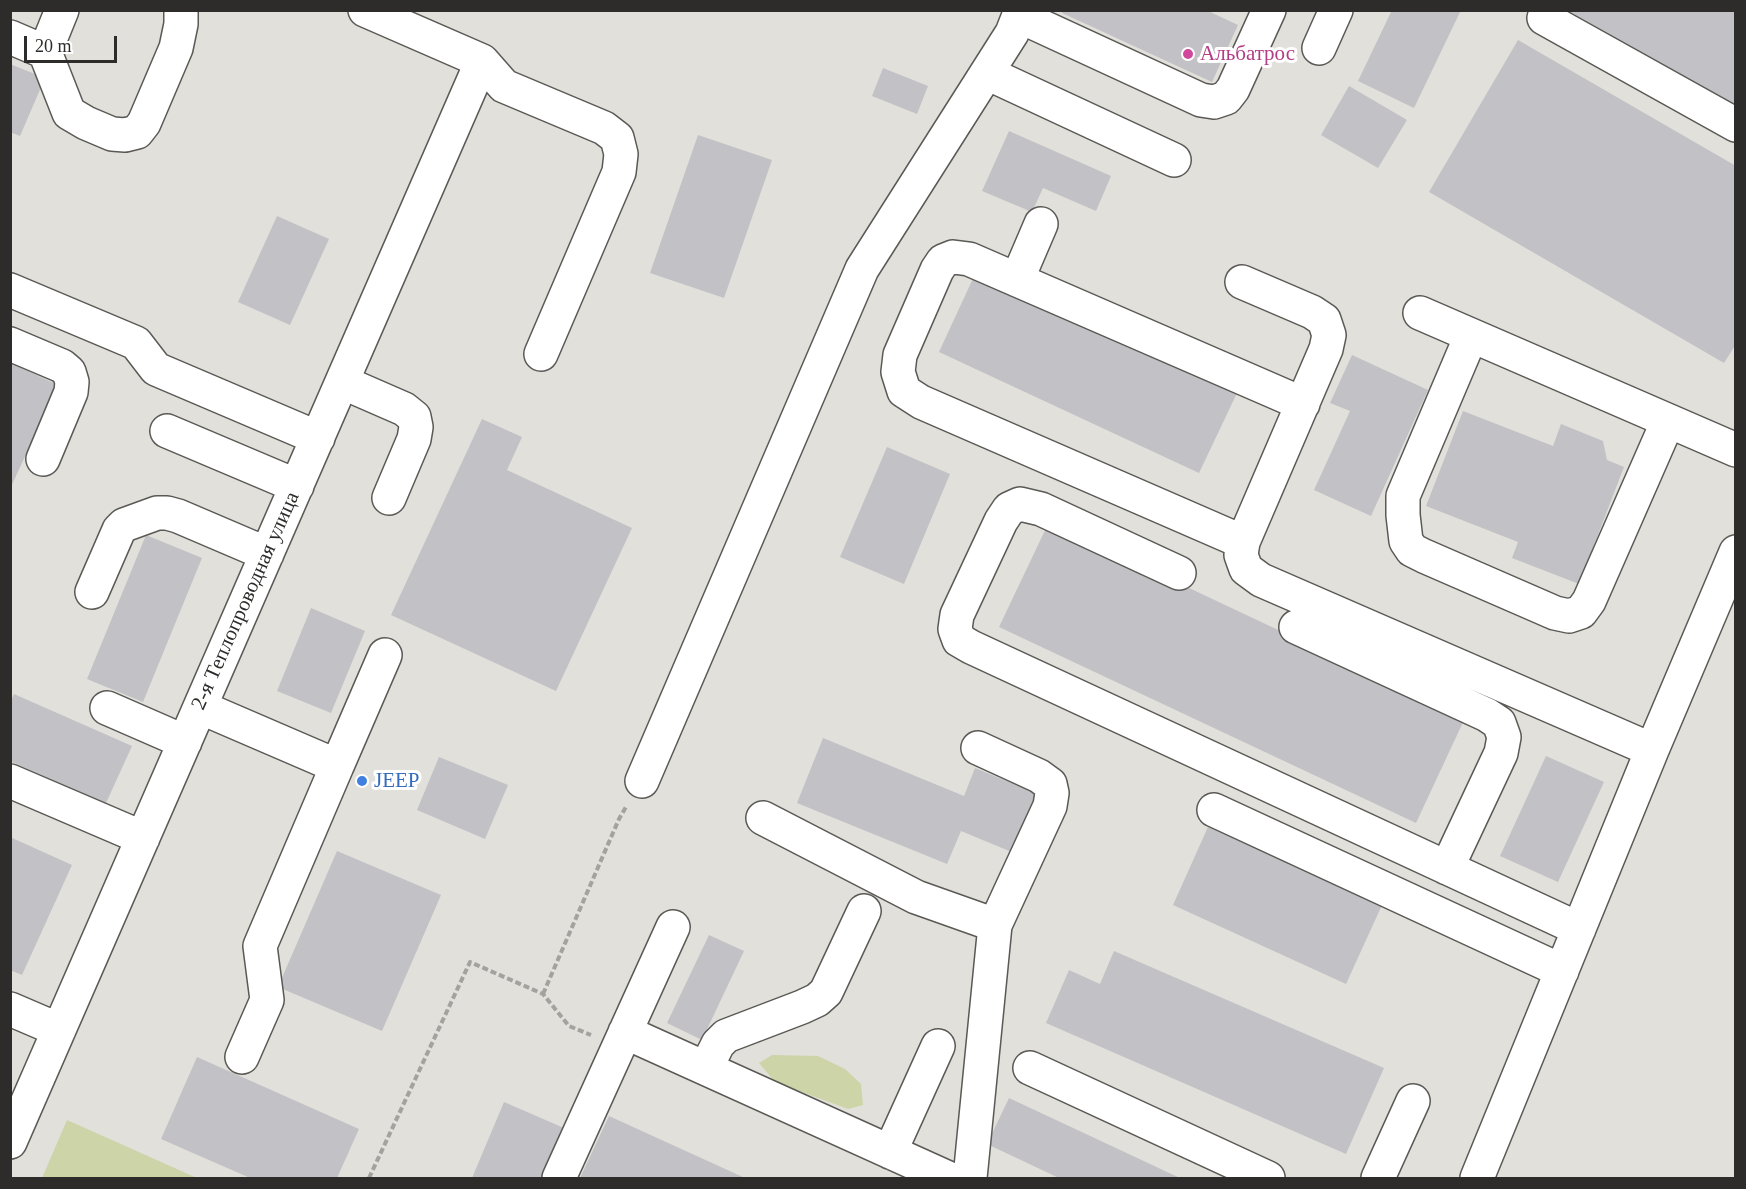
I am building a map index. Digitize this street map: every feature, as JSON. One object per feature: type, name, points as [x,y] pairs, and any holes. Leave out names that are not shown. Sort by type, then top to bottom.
[{"type":"street","points":[[62,10],[45,52],[69,113],[112,134],[125,135],[136,132],[144,123],[176,48],[182,24],[181,10]]},
{"type":"street","points":[[365,10],[482,61],[504,86],[604,128],[617,138],[621,154],[619,172],[541,354]]},
{"type":"street","points":[[642,781],[862,269],[1012,33],[1020,13],[1201,100],[1214,102],[1226,98],[1233,89],[1269,10]]},
{"type":"street","points":[[1319,48],[1336,10]]},
{"type":"street","points":[[1544,18],[1736,125]]},
{"type":"street","points":[[10,37],[45,52]]},
{"type":"street","name":"2-я Теплопроводная улица","points":[[10,1142],[482,61]]},
{"type":"street","points":[[987,73],[1174,160]]},
{"type":"street","points":[[1017,280],[1041,224]]},
{"type":"street","points":[[1243,542],[931,406],[904,391],[898,372],[900,356],[937,270],[943,261],[953,257],[969,259],[1303,404]]},
{"type":"street","points":[[1242,282],[1312,312],[1324,320],[1329,335],[1326,349],[1243,542],[1241,555],[1246,569],[1261,580],[1652,750]]},
{"type":"street","points":[[10,290],[136,343],[156,369],[318,438]]},
{"type":"street","points":[[1420,314],[1736,450]]},
{"type":"street","points":[[1471,336],[1403,496],[1406,541],[1412,550],[1555,613],[1569,616],[1581,612],[1589,601],[1668,421]]},
{"type":"street","points":[[10,345],[62,366],[69,372],[72,382],[71,392],[43,459]]},
{"type":"street","points":[[342,382],[404,409],[414,417],[416,427],[414,439],[389,498]]},
{"type":"street","points":[[167,431],[297,486]]},
{"type":"street","points":[[1179,573],[1041,509],[1020,504],[1009,509],[1001,521],[957,615],[955,629],[959,640],[971,647],[1579,929]]},
{"type":"street","points":[[92,592],[119,530],[124,525],[157,513],[178,516],[267,554]]},
{"type":"street","points":[[1477,1179],[1652,750],[1736,552]]},
{"type":"street","points":[[1296,627],[1487,715],[1499,723],[1504,737],[1501,753],[1447,868]]},
{"type":"street","points":[[242,1057],[267,1000],[260,946],[385,655]]},
{"type":"street","points":[[200,707],[338,765]]},
{"type":"street","points":[[107,708],[185,742]]},
{"type":"street","points":[[970,1179],[995,925],[1050,806],[1052,793],[1050,784],[1039,776],[978,748]]},
{"type":"street","points":[[10,782],[143,838]]},
{"type":"street","points":[[1214,810],[1562,971]]},
{"type":"street","points":[[763,818],[916,897],[995,925]]},
{"type":"street","points":[[706,1068],[718,1044],[726,1036],[802,1007],[817,1000],[826,992],[864,911]]},
{"type":"street","points":[[559,1179],[673,927]]},
{"type":"street","points":[[10,1009],[59,1030]]},
{"type":"street","points":[[626,1032],[948,1179]]},
{"type":"street","points":[[890,1152],[938,1046]]},
{"type":"street","points":[[1030,1068],[1269,1179]]},
{"type":"street","points":[[1378,1179],[1413,1101]]},
{"type":"path","points":[[543,994],[619,819],[642,781]]},
{"type":"path","points":[[369,1179],[470,962],[543,994],[569,1026],[593,1036],[626,1032]]},
{"type":"green space","points":[[772,1055],[818,1056],[845,1069],[861,1084],[863,1105],[848,1109],[775,1082],[759,1063]]},
{"type":"green space","points":[[67,1120],[197,1178],[42,1178]]},
{"type":"building","name":"Альбатрос","points":[[1063,10],[1206,10],[1238,25],[1212,82],[1062,13]]},
{"type":"building","points":[[1392,10],[1461,10],[1414,108],[1358,81]]},
{"type":"building","points":[[1567,10],[1736,10],[1736,105]]},
{"type":"building","points":[[1518,40],[1736,166],[1736,344],[1724,363],[1429,192]]},
{"type":"building","points":[[10,64],[45,78],[20,136],[10,132]]},
{"type":"building","points":[[883,68],[928,86],[917,114],[872,96]]},
{"type":"building","points":[[1349,86],[1407,120],[1378,168],[1321,135]]},
{"type":"building","points":[[1009,131],[1111,176],[1096,211],[1043,188],[1032,212],[982,191]]},
{"type":"building","points":[[698,135],[772,160],[724,298],[650,273]]},
{"type":"building","points":[[277,216],[329,239],[290,325],[238,302]]},
{"type":"building","points":[[976,272],[1237,393],[1199,473],[939,352]]},
{"type":"building","points":[[1352,355],[1428,390],[1371,516],[1314,490],[1350,411],[1330,403]]},
{"type":"building","points":[[10,363],[58,385],[10,489]]},
{"type":"building","points":[[1463,411],[1553,446],[1561,424],[1603,441],[1607,460],[1624,467],[1579,584],[1512,558],[1518,542],[1426,506]]},
{"type":"building","points":[[482,419],[522,437],[507,470],[632,528],[556,691],[391,615]]},
{"type":"building","points":[[887,447],[950,474],[904,584],[840,557]]},
{"type":"building","points":[[1049,522],[1465,718],[1416,823],[999,627]]},
{"type":"building","points":[[146,535],[202,558],[143,702],[87,679]]},
{"type":"building","points":[[311,608],[365,631],[331,713],[277,691]]},
{"type":"building","points":[[14,694],[132,746],[106,803],[10,761],[10,703]]},
{"type":"building","points":[[823,738],[964,796],[975,768],[1038,794],[1014,853],[961,831],[947,864],[797,803]]},
{"type":"building","points":[[1546,756],[1604,782],[1558,882],[1500,856]]},
{"type":"building","points":[[439,757],[508,785],[485,839],[417,810]]},
{"type":"building","points":[[1208,827],[1382,905],[1346,984],[1173,905]]},
{"type":"building","points":[[10,837],[72,865],[22,975],[10,970]]},
{"type":"building","points":[[337,851],[441,895],[382,1031],[278,987]]},
{"type":"building","points":[[709,935],[744,951],[702,1040],[667,1023]]},
{"type":"building","points":[[1114,951],[1384,1068],[1346,1154],[1046,1023],[1069,970],[1100,984]]},
{"type":"building","points":[[197,1057],[359,1129],[337,1178],[250,1178],[161,1139]]},
{"type":"building","points":[[1009,1098],[1180,1178],[1059,1178],[987,1144]]},
{"type":"building","points":[[504,1102],[564,1128],[543,1178],[472,1178]]},
{"type":"building","points":[[609,1116],[745,1178],[580,1178]]},
{"type":"place","name":"Альбатрос","points":[[1188,54]]},
{"type":"place","name":"JEEP","points":[[362,781]]}]
